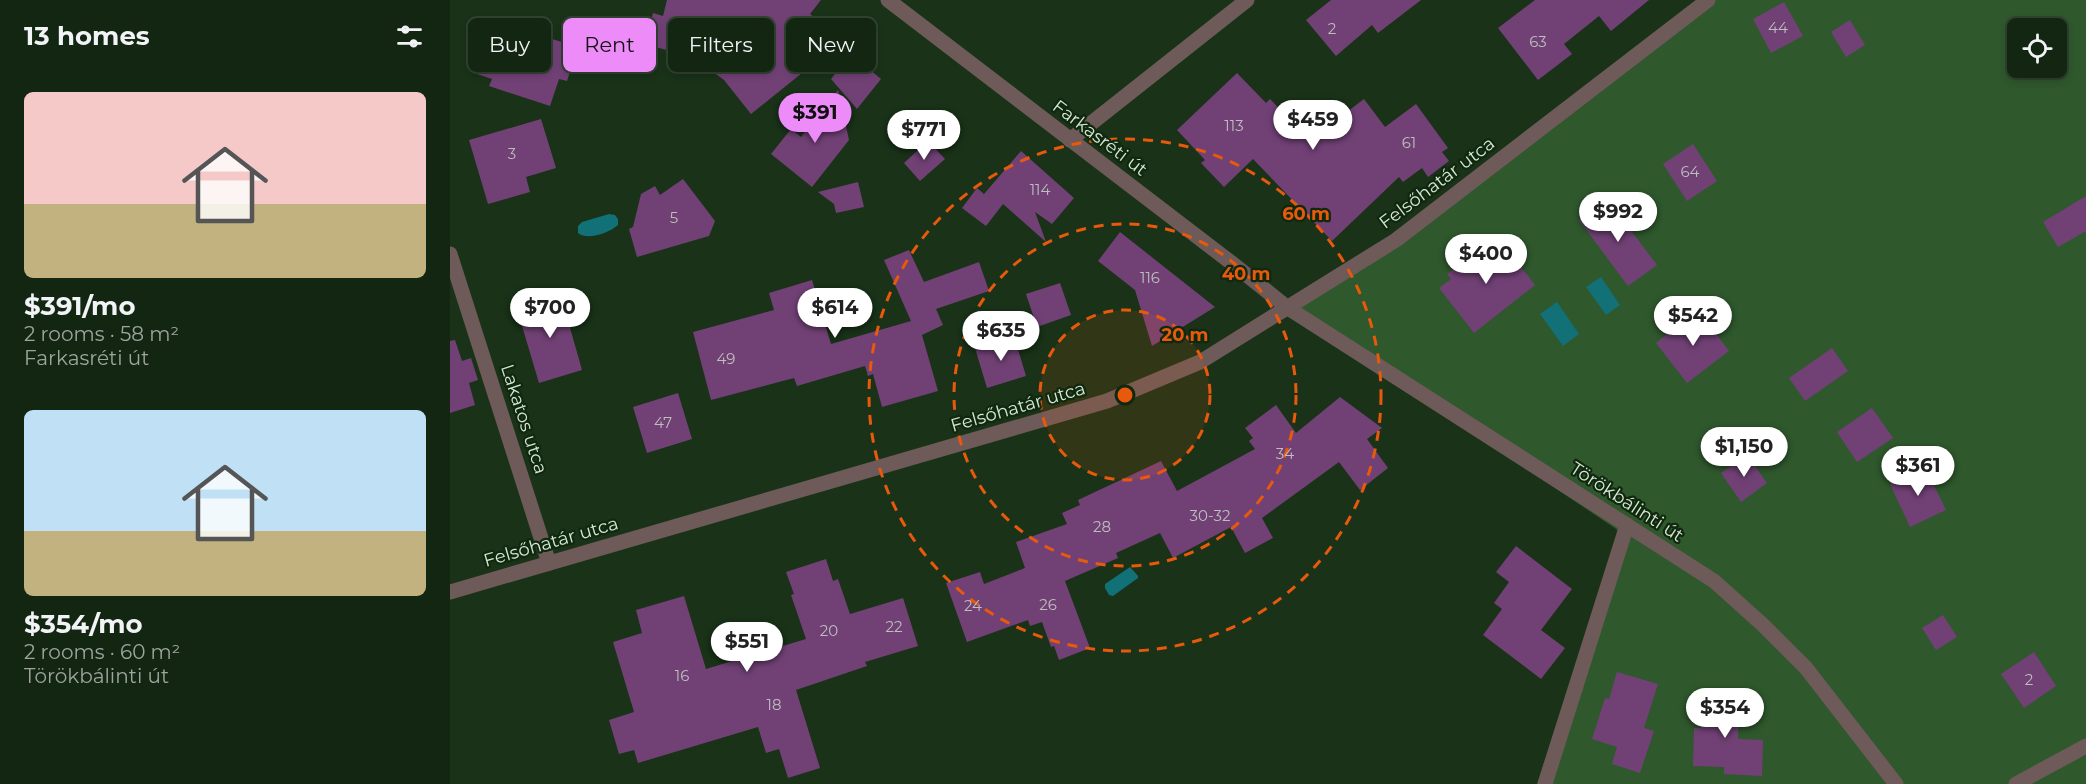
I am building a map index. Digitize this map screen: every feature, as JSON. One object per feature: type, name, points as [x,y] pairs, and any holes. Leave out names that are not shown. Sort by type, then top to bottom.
[{"type":"street","name":"Farkasréti út","points":[[888,0],[1288,308]]},
{"type":"street","points":[[1070,140],[1247,0]]},
{"type":"street","name":"Felsőhatár utca","points":[[450,592],[1107,401],[1200,362],[1396,240],[1708,0]]},
{"type":"street","name":"Lakatos utca","points":[[450,254],[549,563]]},
{"type":"street","name":"Törökbálinti út","points":[[1288,308],[1714,581],[1764,625],[1806,668],[1896,784]]},
{"type":"street","points":[[1545,784],[1627,525]]},
{"type":"street","points":[[2016,784],[2086,746]]},
{"type":"green space","points":[[1708,0],[2086,0],[2086,784],[1537,784],[1619,533],[1288,308],[1396,240]]},
{"type":"water","points":[[609,214],[615,215],[618,219],[618,225],[614,228],[592,236],[578,233],[578,226],[582,222]]},
{"type":"water","points":[[1601,277],[1620,305],[1606,315],[1586,287]]},
{"type":"water","points":[[1557,302],[1579,334],[1563,346],[1540,314]]},
{"type":"water","points":[[1130,567],[1138,578],[1113,596],[1109,595],[1105,584]]},
{"type":"building","points":[[667,0],[821,0],[810,14],[815,18],[786,18],[786,72],[803,72],[751,114],[724,80],[713,72],[774,72],[774,18],[668,18],[668,50],[656,47],[656,18],[652,18],[653,13],[663,16]]},
{"type":"building","points":[[1331,0],[1421,0],[1378,33],[1372,25],[1336,56],[1306,20]]},
{"type":"building","points":[[1535,0],[1649,0],[1611,31],[1599,16],[1564,44],[1572,54],[1538,80],[1498,28]]},
{"type":"building","points":[[1784,2],[1803,36],[1771,53],[1753,19]]},
{"type":"building","points":[[1850,20],[1865,45],[1846,57],[1831,32]]},
{"type":"building","points":[[551,39],[563,42],[563,72],[570,72],[567,81],[559,79],[550,106],[489,86],[492,79],[474,73],[551,72]]},
{"type":"building","points":[[837,72],[873,72],[881,79],[857,109],[831,79]]},
{"type":"building","points":[[1237,73],[1266,103],[1270,99],[1298,128],[1315,109],[1331,124],[1364,99],[1385,127],[1416,104],[1448,148],[1442,152],[1449,161],[1428,177],[1422,168],[1403,182],[1399,177],[1332,241],[1253,159],[1224,187],[1201,163],[1205,160],[1177,130]]},
{"type":"building","points":[[838,90],[849,140],[812,187],[771,154],[791,129],[801,137]]},
{"type":"building","points":[[541,119],[556,168],[526,177],[530,192],[488,204],[469,140]]},
{"type":"building","points":[[928,141],[945,159],[920,181],[904,163]]},
{"type":"building","points":[[1693,144],[1717,181],[1687,201],[1663,164]]},
{"type":"building","points":[[1021,151],[1074,198],[1052,224],[1035,212],[1046,242],[1003,204],[986,226],[962,208],[977,188],[984,194]]},
{"type":"building","points":[[683,179],[715,221],[709,236],[637,257],[629,229],[633,227],[641,194],[655,186],[660,195]]},
{"type":"building","points":[[858,182],[864,207],[836,213],[834,204],[818,192]]},
{"type":"building","points":[[2086,196],[2086,231],[2058,247],[2043,222]]},
{"type":"building","points":[[1608,200],[1657,265],[1628,286],[1579,220]]},
{"type":"building","points":[[1120,232],[1215,307],[1152,346],[1135,290],[1098,261]]},
{"type":"building","points":[[1500,240],[1535,285],[1474,333],[1439,288],[1451,279],[1447,274],[1485,246],[1488,249]]},
{"type":"building","points":[[909,250],[924,282],[979,262],[989,291],[936,309],[943,325],[922,335],[938,391],[882,407],[873,374],[868,376],[865,366],[797,386],[794,378],[711,400],[693,332],[774,310],[769,293],[812,280],[831,344],[911,321],[884,260]]},
{"type":"building","points":[[1060,283],[1071,315],[1037,327],[1026,294]]},
{"type":"building","points":[[561,296],[582,370],[539,383],[517,309]]},
{"type":"building","points":[[1698,310],[1729,351],[1687,383],[1656,343]]},
{"type":"building","points":[[1014,336],[1026,376],[987,388],[975,348]]},
{"type":"building","points":[[455,340],[462,361],[471,358],[478,380],[469,383],[475,405],[450,413],[450,341]]},
{"type":"building","points":[[1832,348],[1848,371],[1805,401],[1789,378]]},
{"type":"building","points":[[678,393],[692,439],[647,453],[633,407]]},
{"type":"building","points":[[1340,397],[1382,428],[1367,439],[1388,468],[1360,490],[1339,462],[1262,518],[1273,538],[1245,553],[1231,527],[1173,558],[1160,533],[1116,553],[1118,558],[1065,581],[1090,648],[1059,660],[1054,646],[1051,647],[1042,622],[1030,626],[1028,620],[967,642],[946,583],[980,572],[984,584],[1025,568],[1016,542],[1067,524],[1062,513],[1080,505],[1078,500],[1161,461],[1177,491],[1255,449],[1249,441],[1253,438],[1245,428],[1276,405],[1296,433]]},
{"type":"building","points":[[1872,408],[1893,438],[1857,462],[1837,432]]},
{"type":"building","points":[[1747,455],[1767,483],[1741,502],[1721,473]]},
{"type":"building","points":[[1925,467],[1946,510],[1910,527],[1890,484]]},
{"type":"building","points":[[1516,546],[1572,589],[1541,630],[1565,648],[1541,679],[1483,635],[1502,609],[1494,603],[1509,582],[1496,572]]},
{"type":"building","points":[[826,559],[833,581],[838,579],[850,614],[903,598],[918,646],[865,662],[867,666],[796,690],[820,768],[788,778],[779,749],[766,753],[758,727],[638,763],[634,750],[619,754],[609,720],[634,712],[613,642],[642,633],[636,610],[684,596],[706,669],[806,639],[786,572]]},
{"type":"building","points":[[1943,615],[1957,637],[1936,650],[1922,628]]},
{"type":"building","points":[[2034,652],[2056,686],[2024,708],[2001,674]]},
{"type":"building","points":[[1617,672],[1658,684],[1644,728],[1654,731],[1640,773],[1612,764],[1617,747],[1592,739],[1605,698],[1609,699]]},
{"type":"building","points":[[1702,695],[1739,696],[1738,739],[1763,740],[1762,776],[1724,774],[1724,767],[1693,766],[1694,728],[1701,728]]}]
